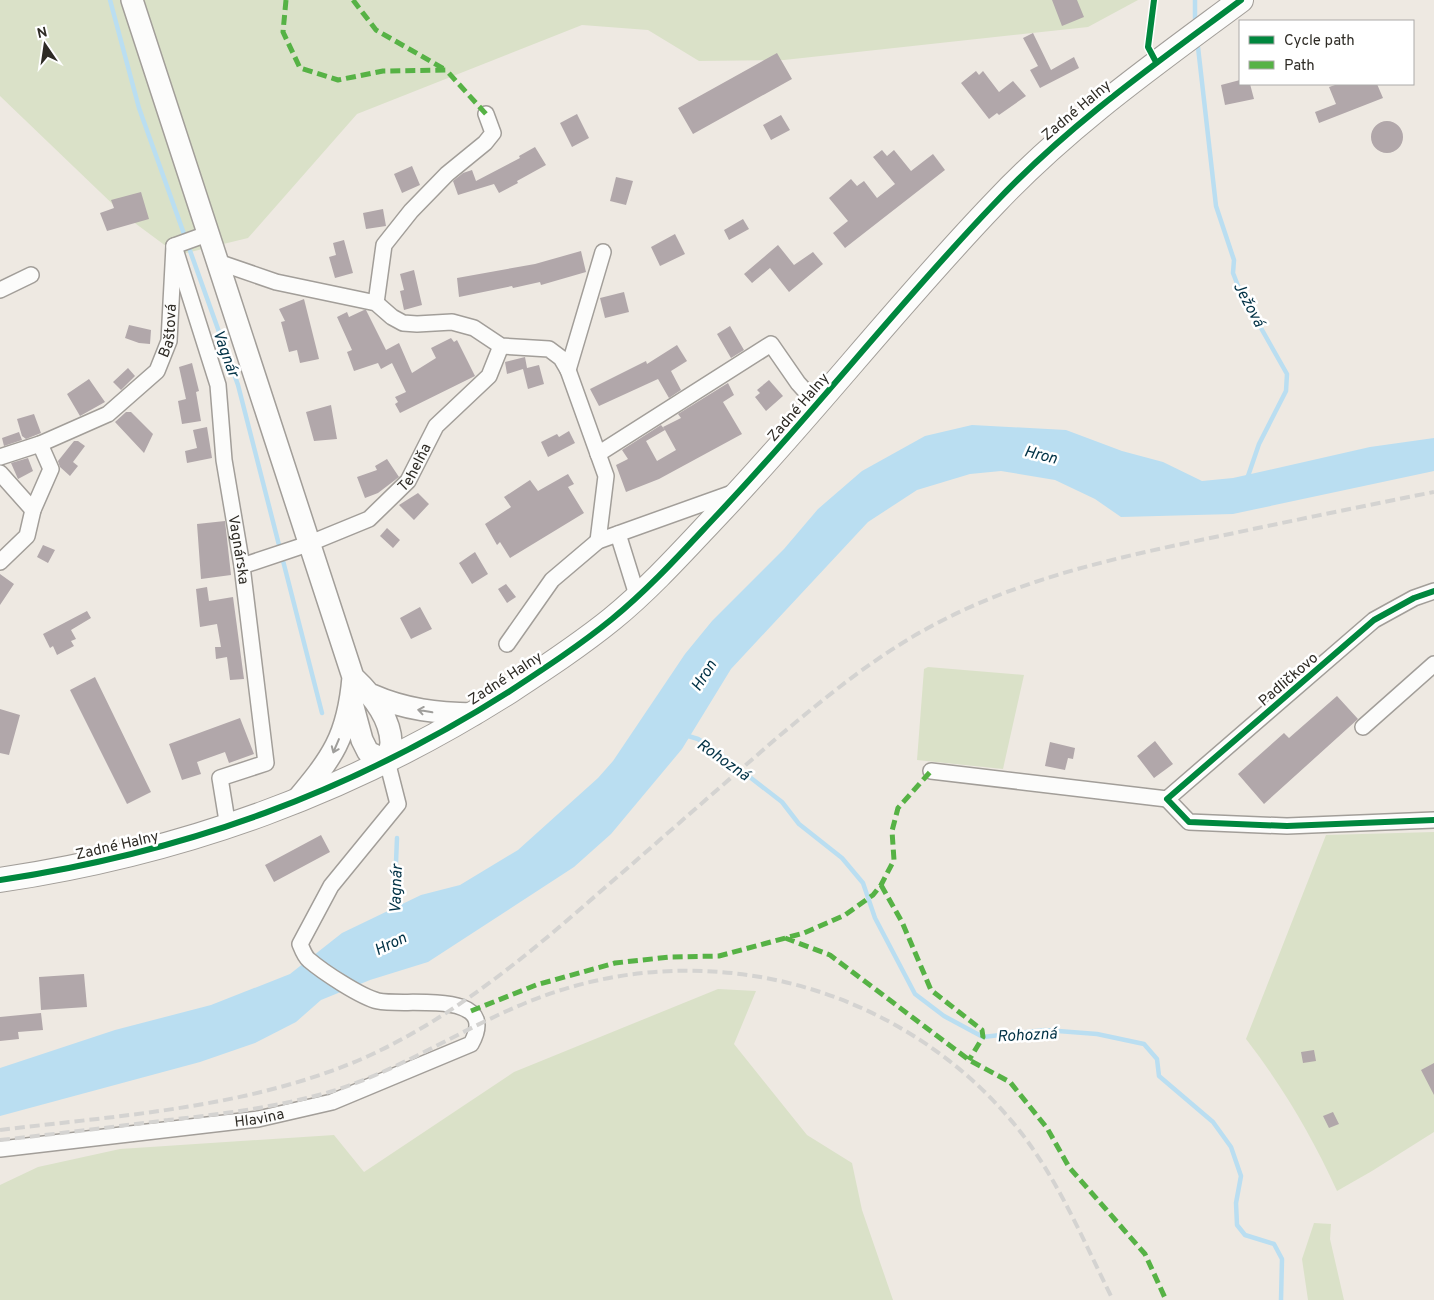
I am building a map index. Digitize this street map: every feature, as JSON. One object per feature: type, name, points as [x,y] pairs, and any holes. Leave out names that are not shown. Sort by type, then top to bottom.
[{"type":"main road","name":"Zadné Halny","points":[[0,880],[112,860],[228,828],[295,802],[367,770],[474,714],[564,655],[613,618],[741,490],[975,224],[1047,150],[1098,107],[1241,0]]},
{"type":"street","points":[[132,0],[190,240],[218,262],[276,282],[376,302],[392,317],[403,323],[452,322],[474,328],[501,346],[549,349],[561,358],[568,370],[606,476],[598,541]]},
{"type":"street","points":[[376,302],[384,245],[417,204],[447,174],[485,143],[493,133],[486,114]]},
{"type":"street","name":"Baštová","points":[[0,457],[40,444],[108,414],[157,371],[169,341],[190,240]]},
{"type":"street","name":"Vagnárska","points":[[190,240],[218,385],[224,460],[242,566],[266,763],[220,778],[228,828]]},
{"type":"street","points":[[568,370],[603,252]]},
{"type":"street","points":[[218,262],[293,549],[353,677],[372,695],[392,704],[428,712],[474,714]]},
{"type":"street","points":[[0,290],[31,275]]},
{"type":"street","points":[[598,454],[771,344],[798,383],[817,404]]},
{"type":"street","name":"Tehelňa","points":[[242,566],[293,549],[369,519],[408,481],[436,426],[489,376],[501,346]]},
{"type":"street","points":[[0,562],[27,536],[33,510],[51,469],[40,444]]},
{"type":"street","points":[[0,474],[33,510]]},
{"type":"street","points":[[507,644],[552,580],[598,541],[741,490]]},
{"type":"street","points":[[618,534],[637,595]]},
{"type":"street","name":"Padličkovo","points":[[1167,799],[1374,620],[1414,598],[1434,592]]},
{"type":"street","points":[[1363,727],[1434,664]]},
{"type":"street","points":[[295,802],[334,753],[344,728],[351,700],[353,677]]},
{"type":"street","points":[[367,770],[391,742],[388,729],[372,695]]},
{"type":"street","points":[[351,700],[362,740],[368,752],[367,770]]},
{"type":"street","name":"Hlavina","points":[[0,1149],[258,1119],[297,1112],[332,1102],[470,1044],[476,1034],[477,1025],[470,1011],[459,1005],[444,1002],[410,1004],[377,1001],[308,960],[300,944],[331,886],[398,804],[367,770]]},
{"type":"street","points":[[931,771],[1167,799],[1189,822],[1287,826],[1434,820]]},
{"type":"green space","points":[[0,0],[1138,0],[1088,27],[784,60],[699,61],[648,30],[582,25],[357,114],[248,238],[178,255],[124,215],[0,96]]},
{"type":"green space","points":[[928,667],[1024,675],[1003,769],[917,760],[924,669]]},
{"type":"green space","points":[[1434,832],[1434,1132],[1337,1191],[1296,1112],[1246,1039],[1326,835]]},
{"type":"green space","points":[[718,989],[756,991],[734,1044],[807,1135],[852,1163],[862,1210],[893,1300],[0,1300],[0,1185],[38,1167],[120,1149],[334,1135],[364,1172],[514,1072]]},
{"type":"green space","points":[[1314,1223],[1331,1224],[1330,1239],[1344,1300],[1308,1300],[1302,1259]]},
{"type":"water","name":"Hron","points":[[972,425],[1066,430],[1122,451],[1163,462],[1202,481],[1233,478],[1370,447],[1434,438],[1434,471],[1233,514],[1121,517],[1095,499],[1055,480],[1001,471],[970,474],[917,490],[868,522],[731,669],[682,749],[611,834],[574,867],[428,962],[370,980],[321,1000],[296,1022],[255,1043],[200,1062],[0,1116],[0,1068],[115,1030],[211,1005],[290,974],[342,933],[421,895],[460,885],[518,850],[598,778],[613,761],[685,654],[712,621],[784,549],[818,509],[862,471],[925,436]]},
{"type":"building","points":[[1052,0],[1077,0],[1084,17],[1062,26]]},
{"type":"building","points":[[1033,33],[1051,70],[1074,57],[1079,68],[1040,88],[1030,70],[1038,66],[1023,38]]},
{"type":"building","points":[[777,53],[792,79],[693,134],[678,108]]},
{"type":"building","points":[[976,71],[979,75],[983,71],[999,92],[1013,81],[1026,96],[999,115],[997,113],[989,119],[961,83]]},
{"type":"building","points":[[1239,80],[1239,85],[1250,85],[1254,99],[1225,105],[1221,85]]},
{"type":"building","points":[[1335,85],[1377,85],[1383,98],[1319,123],[1315,112],[1336,104],[1329,87]]},
{"type":"building","points":[[577,114],[589,138],[572,147],[560,123]]},
{"type":"building","points":[[781,115],[790,130],[771,140],[763,125]]},
{"type":"building","points":[[1387,121],[1393,122],[1398,126],[1402,131],[1402,143],[1398,148],[1393,152],[1387,153],[1381,152],[1376,148],[1372,143],[1371,137],[1372,131],[1376,126],[1381,122]]},
{"type":"building","points":[[535,147],[546,165],[517,181],[518,183],[499,193],[494,184],[458,195],[453,181],[463,173],[472,170],[476,181],[520,158],[519,156]]},
{"type":"building","points":[[882,150],[887,156],[894,150],[911,171],[933,154],[945,170],[845,248],[833,233],[848,221],[829,198],[851,179],[857,186],[864,181],[877,198],[895,184],[873,157]]},
{"type":"building","points":[[412,166],[420,185],[402,193],[394,174]]},
{"type":"building","points":[[616,177],[633,181],[626,205],[610,201]]},
{"type":"building","points":[[141,192],[149,219],[107,231],[100,213],[114,208],[111,200]]},
{"type":"building","points":[[383,209],[386,226],[366,229],[363,213]]},
{"type":"building","points":[[743,219],[749,229],[729,240],[724,230]]},
{"type":"building","points":[[675,234],[685,254],[660,266],[651,247]]},
{"type":"building","points":[[344,240],[353,273],[335,278],[329,257],[336,255],[333,243]]},
{"type":"building","points":[[778,245],[794,265],[813,252],[823,264],[789,292],[770,268],[752,283],[744,274]]},
{"type":"building","points":[[581,251],[586,272],[541,285],[540,282],[513,288],[512,286],[459,297],[457,278],[535,264]]},
{"type":"building","points":[[414,270],[422,305],[404,310],[400,291],[404,290],[400,274]]},
{"type":"building","points":[[624,292],[629,312],[605,318],[600,298]]},
{"type":"building","points":[[304,299],[319,359],[300,363],[297,350],[289,352],[281,322],[285,321],[279,309]]},
{"type":"building","points":[[366,310],[386,350],[399,343],[412,373],[436,358],[431,348],[451,338],[454,342],[457,340],[475,376],[400,413],[395,404],[398,402],[395,397],[406,392],[392,363],[381,369],[378,363],[354,371],[347,352],[352,350],[337,317],[347,312],[349,317]]},
{"type":"building","points":[[129,325],[151,330],[150,344],[139,343],[125,338]]},
{"type":"building","points":[[730,326],[744,350],[731,358],[717,334]]},
{"type":"building","points":[[677,345],[687,361],[671,371],[681,390],[669,398],[658,379],[599,406],[590,389],[646,361],[647,364]]},
{"type":"building","points":[[525,357],[527,368],[539,365],[544,384],[528,389],[523,369],[507,374],[505,362]]},
{"type":"building","points":[[192,363],[199,391],[196,392],[201,421],[182,424],[178,401],[186,399],[179,367]]},
{"type":"building","points":[[128,368],[135,376],[121,390],[113,382]]},
{"type":"building","points":[[89,379],[105,402],[80,416],[67,394]]},
{"type":"building","points":[[769,380],[783,396],[766,411],[755,397],[760,393],[757,390]]},
{"type":"building","points":[[728,383],[734,395],[723,402],[742,434],[659,479],[626,492],[616,465],[628,459],[622,450],[661,425],[665,430],[663,427],[681,418],[678,414]],"holes":[[[665,430],[676,450],[657,461],[646,441]]]},
{"type":"building","points":[[331,405],[337,439],[314,441],[306,412]]},
{"type":"building","points":[[126,412],[131,412],[153,434],[144,453],[115,422]]},
{"type":"building","points":[[34,414],[41,433],[26,439],[22,436],[17,419]]},
{"type":"building","points":[[207,427],[212,458],[187,463],[185,451],[197,448],[193,430]]},
{"type":"building","points":[[569,431],[575,443],[548,457],[541,442],[557,434],[559,437]]},
{"type":"building","points":[[19,432],[22,440],[4,446],[2,438]]},
{"type":"building","points":[[74,441],[78,441],[85,446],[73,462],[78,466],[70,476],[60,467],[58,461]]},
{"type":"building","points":[[28,458],[33,471],[18,479],[11,463]]},
{"type":"building","points":[[387,459],[399,477],[378,493],[365,498],[357,477],[377,470],[375,466]]},
{"type":"building","points":[[568,474],[574,484],[568,487],[584,513],[510,558],[500,542],[497,545],[485,524],[511,507],[504,497],[530,480],[538,491]]},
{"type":"building","points":[[418,493],[429,504],[414,520],[399,505]]},
{"type":"building","points":[[225,521],[231,575],[201,579],[197,524]]},
{"type":"building","points":[[387,528],[400,540],[393,548],[380,536]]},
{"type":"building","points":[[43,545],[55,550],[48,563],[37,557]]},
{"type":"building","points":[[475,552],[488,574],[472,584],[459,563]]},
{"type":"building","points":[[0,574],[14,584],[0,605]]},
{"type":"building","points":[[506,584],[516,597],[507,603],[498,589]]},
{"type":"building","points":[[207,587],[209,601],[233,597],[244,679],[230,680],[227,657],[216,659],[215,647],[221,647],[217,624],[200,627],[196,589]]},
{"type":"building","points":[[420,607],[432,629],[411,639],[400,618]]},
{"type":"building","points":[[87,611],[91,618],[71,630],[76,639],[71,641],[74,646],[57,655],[53,646],[50,648],[43,634]]},
{"type":"building","points":[[95,677],[151,792],[127,804],[70,690]]},
{"type":"building","points":[[1337,696],[1358,719],[1264,804],[1238,774],[1284,733],[1289,738]]},
{"type":"building","points":[[0,709],[20,715],[9,755],[0,753]]},
{"type":"building","points":[[240,718],[254,754],[229,763],[225,752],[197,762],[201,774],[182,780],[169,744]]},
{"type":"building","points":[[1155,741],[1173,764],[1154,778],[1137,756]]},
{"type":"building","points":[[1050,742],[1075,748],[1073,759],[1068,758],[1065,770],[1045,766]]},
{"type":"building","points":[[321,835],[330,852],[274,882],[265,865]]},
{"type":"building","points":[[84,974],[87,1007],[41,1010],[39,977]]},
{"type":"building","points":[[41,1013],[43,1030],[18,1032],[19,1039],[0,1041],[0,1017]]},
{"type":"building","points":[[1314,1050],[1316,1061],[1303,1063],[1301,1052]]},
{"type":"building","points":[[1434,1063],[1434,1095],[1421,1070]]},
{"type":"building","points":[[1333,1112],[1339,1124],[1329,1128],[1323,1116]]},
{"type":"waterway","name":"Vagnár","points":[[110,0],[139,108],[238,385],[322,713]]},
{"type":"waterway","name":"Ježová","points":[[1195,0],[1195,19]]},
{"type":"waterway","name":"Ježová","points":[[1198,47],[1216,206],[1234,260],[1233,273],[1240,291],[1287,374],[1286,391],[1259,444],[1247,479]]},
{"type":"waterway","name":"Rohozná","points":[[685,735],[698,739],[715,750],[782,802],[799,824],[842,858],[863,883],[875,918],[915,994],[944,1016],[983,1037],[1045,1030],[1097,1034],[1144,1044],[1157,1059],[1159,1076],[1213,1122],[1231,1147],[1241,1176],[1236,1203],[1237,1225],[1245,1235],[1274,1244],[1282,1259],[1281,1300]]},
{"type":"waterway","name":"Vagnár","points":[[394,911],[397,838]]},
{"type":"railway","points":[[0,1130],[139,1114],[231,1099],[320,1075],[364,1058],[397,1042],[488,984],[546,938],[778,737],[850,679],[888,652],[928,628],[998,595],[1034,582],[1107,561],[1434,492]]},
{"type":"railway","points":[[0,1140],[230,1112],[272,1106],[313,1097],[362,1081],[529,1001],[558,991],[621,976],[685,971],[749,975],[810,989],[869,1012],[924,1043],[975,1082],[1019,1130],[1046,1170],[1070,1212],[1113,1300]]},
{"type":"marked path","points":[[286,0],[283,32],[300,68],[338,80],[383,71],[446,70],[486,114]]},
{"type":"marked path","points":[[353,0],[376,30],[446,70]]},
{"type":"marked path","points":[[471,1011],[536,985],[615,963],[670,957],[719,956],[804,933],[845,915],[873,895],[881,885],[894,860],[892,831],[898,808],[931,771]]},
{"type":"marked path","points":[[881,885],[902,922],[931,990],[982,1030],[983,1037],[969,1060]]},
{"type":"marked path","points":[[785,938],[830,955],[969,1060],[1010,1082],[1047,1128],[1069,1167],[1145,1254],[1166,1300]]},
{"type":"cycle path","points":[[1154,0],[1148,47],[1156,62]]},
{"type":"cycle path","points":[[0,880],[69,868],[136,853],[201,835],[265,813],[328,788],[450,727],[510,691],[575,647],[626,607],[680,555],[788,437],[958,242],[1022,175],[1113,96],[1241,0]]},
{"type":"cycle path","points":[[1434,591],[1414,598],[1374,620],[1167,799],[1189,822],[1287,826],[1434,820]]}]
